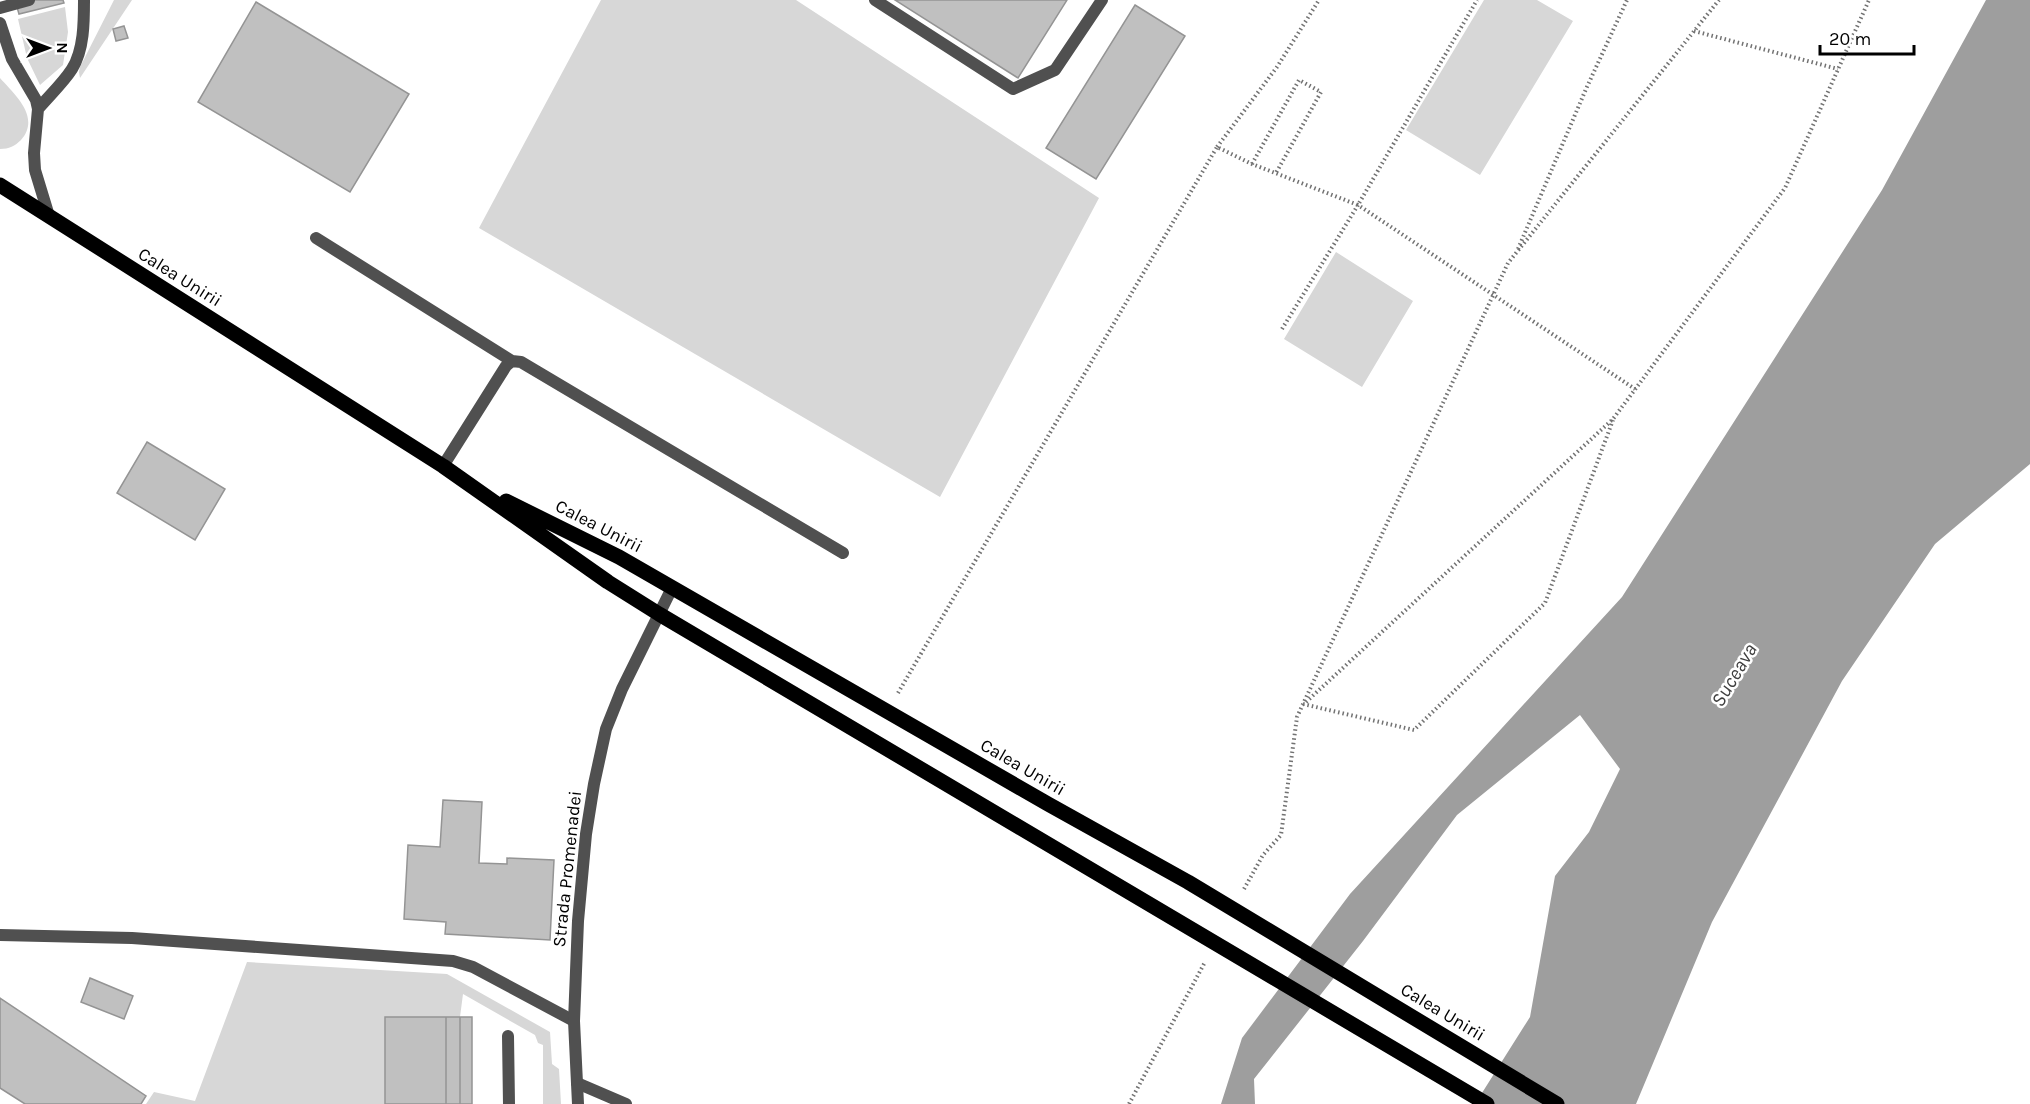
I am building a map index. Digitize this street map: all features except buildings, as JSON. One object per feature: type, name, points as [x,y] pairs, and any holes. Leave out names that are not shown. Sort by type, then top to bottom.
[{"type":"main road","name":"Calea Unirii","points":[[0,185],[443,466],[608,582],[659,614],[1487,1104]]},
{"type":"main road","name":"Calea Unirii","points":[[460,478],[619,557],[1188,882],[1557,1104]]},
{"type":"street","points":[[0,8],[29,0]]},
{"type":"street","points":[[38,109],[72,69],[80,44],[84,0]]},
{"type":"street","points":[[875,0],[1013,89],[1054,70],[1102,0]]},
{"type":"street","points":[[0,23],[12,59],[36,100],[38,109],[34,153],[35,170],[49,216]]},
{"type":"street","points":[[316,238],[512,361],[521,362],[843,553]]},
{"type":"street","points":[[443,466],[506,366],[512,361]]},
{"type":"street","name":"Strada Promenadei","points":[[578,1104],[574,1021],[579,910],[586,834],[594,784],[606,729],[622,689],[672,588]]},
{"type":"street","points":[[0,935],[132,938],[453,961],[473,967],[574,1021]]},
{"type":"street","points":[[508,1036],[509,1104]]},
{"type":"street","points":[[577,1083],[626,1104]]},
{"type":"path","points":[[887,712],[1216,147],[1277,67],[1319,0]]},
{"type":"path","points":[[1282,329],[1358,205],[1477,0]]},
{"type":"path","points":[[1515,255],[1627,0]]},
{"type":"path","points":[[1240,897],[1263,855],[1281,835],[1297,717],[1508,263],[1719,0]]},
{"type":"path","points":[[1303,705],[1613,419],[1785,188],[1869,0]]},
{"type":"path","points":[[1694,31],[1838,69]]},
{"type":"path","points":[[1252,164],[1299,80],[1321,92],[1276,173]]},
{"type":"path","points":[[1216,147],[1252,164],[1358,205],[1635,389]]},
{"type":"path","points":[[1303,705],[1414,730],[1545,603],[1613,419]]},
{"type":"path","points":[[1129,1104],[1207,959]]},
{"type":"shaded area","points":[[114,0],[132,0],[80,78],[80,67]]},
{"type":"shaded area","points":[[601,0],[796,0],[1099,198],[940,497],[479,228]]},
{"type":"shaded area","points":[[1484,0],[1537,0],[1573,21],[1480,175],[1406,130]]},
{"type":"shaded area","points":[[65,7],[68,32],[63,65],[40,85],[27,58],[18,19]]},
{"type":"shaded area","points":[[0,78],[24,107],[28,123],[19,142],[9,148],[0,149]]},
{"type":"shaded area","points":[[1336,252],[1413,301],[1362,387],[1284,339]]},
{"type":"shaded area","points":[[247,962],[447,974],[550,1032],[552,1064],[559,1069],[561,1104],[543,1104],[543,1045],[538,1043],[535,1035],[463,994],[460,1017],[385,1104],[146,1104],[154,1092],[195,1101]]},
{"type":"water","name":"Suceava","points":[[1986,0],[2030,0],[2030,464],[1935,544],[1842,681],[1712,922],[1636,1104],[1475,1104],[1530,1017],[1555,876],[1589,832],[1620,769],[1580,715],[1457,815],[1363,941],[1254,1079],[1255,1104],[1221,1104],[1242,1038],[1350,894],[1622,597],[1882,190]]}]
